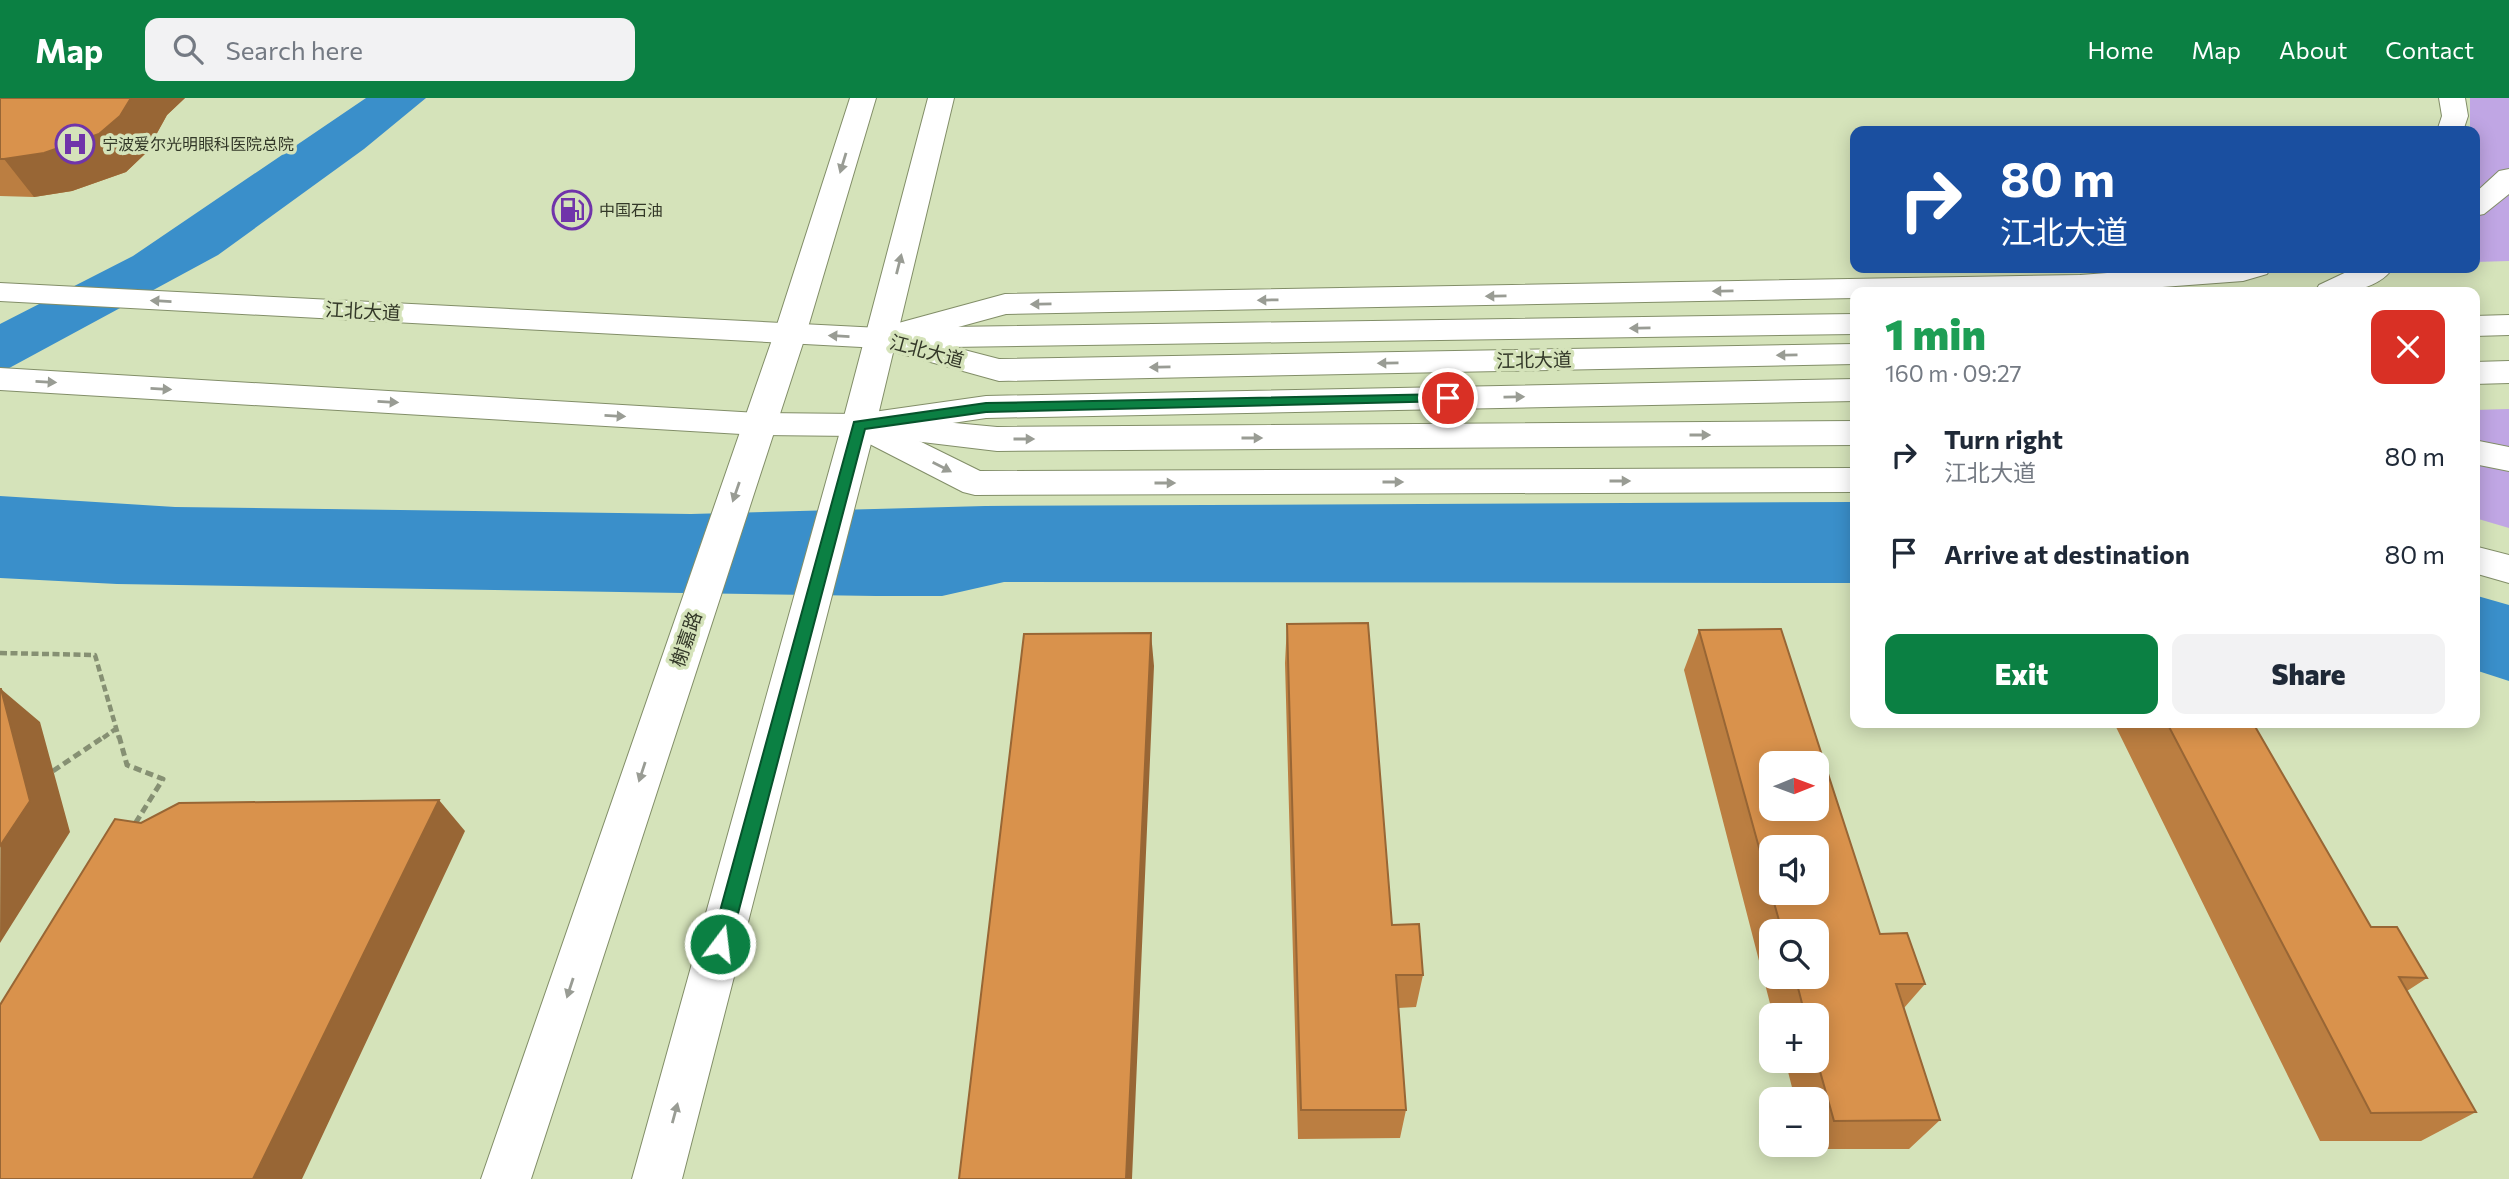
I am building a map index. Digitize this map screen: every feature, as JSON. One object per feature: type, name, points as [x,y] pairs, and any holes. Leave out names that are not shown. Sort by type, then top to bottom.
[{"type":"main road","name":"榭嘉路","points":[[506,1179],[790,334],[863,98]]},
{"type":"main road","points":[[657,1179],[859,426],[940,98]]},
{"type":"main road","points":[[2452,98],[2455,116],[2452,126]]},
{"type":"main road","points":[[2480,204],[2509,177]]},
{"type":"main road","points":[[1919,287],[2080,284],[2229,273]]},
{"type":"main road","points":[[2340,287],[2368,273]]},
{"type":"main road","points":[[880,338],[1005,304],[1850,288]]},
{"type":"main road","name":"江北大道","points":[[0,292],[880,338],[999,370],[1850,354]]},
{"type":"main road","points":[[880,338],[1850,324]]},
{"type":"main road","points":[[2480,326],[2509,325]]},
{"type":"main road","points":[[2480,373],[2509,372]]},
{"type":"main road","name":"江北大道","points":[[0,379],[758,426],[859,426],[986,407],[1850,390]]},
{"type":"main road","points":[[859,426],[997,439],[1850,433]]},
{"type":"main road","points":[[859,426],[975,484],[1850,480]]},
{"type":"main road","points":[[2480,453],[2509,459]]},
{"type":"main road","points":[[2480,561],[2509,569]]},
{"type":"path","points":[[0,653],[95,655],[127,765],[163,779],[126,838]]},
{"type":"path","points":[[53,771],[117,728]]},
{"type":"shaded area","points":[[2470,98],[2509,98],[2509,261],[2480,262],[2480,126],[2470,126]]},
{"type":"shaded area","points":[[2509,409],[2509,528],[2480,519],[2480,410]]},
{"type":"water","points":[[366,98],[426,98],[364,149],[218,255],[0,373],[0,324],[133,256]]},
{"type":"water","points":[[0,496],[175,507],[691,514],[985,506],[1850,502],[1850,583],[1004,582],[942,596],[876,596],[117,584],[0,578]]},
{"type":"water","points":[[2480,597],[2509,605],[2509,681],[2480,672]]},
{"type":"building","points":[[0,98],[131,98],[120,116],[99,134],[44,153],[0,159]]},
{"type":"building","points":[[1368,623],[1392,925],[1419,924],[1423,975],[1396,975],[1406,1110],[1301,1110],[1287,624]]},
{"type":"building","points":[[1781,629],[1821,751],[1759,751],[1759,821],[1829,821],[1829,777],[1880,934],[1907,933],[1925,984],[1896,984],[1940,1120],[1834,1121],[1829,1103],[1829,1087],[1824,1087],[1820,1073],[1829,1073],[1829,1003],[1802,1003],[1798,989],[1829,989],[1829,919],[1779,919],[1775,905],[1829,905],[1829,835],[1759,835],[1759,848],[1699,630]]},
{"type":"building","points":[[1151,633],[1126,1179],[959,1179],[1024,634]]},
{"type":"building","points":[[0,689],[30,801],[0,846]]},
{"type":"building","points":[[2170,728],[2256,728],[2371,927],[2397,927],[2427,978],[2399,977],[2476,1112],[2371,1113]]},
{"type":"building","points":[[439,800],[253,1179],[0,1179],[0,1005],[115,819],[141,823],[179,803]]},
{"type":"place","name":"宁波爱尔光明眼科医院总院","points":[[75,144]]},
{"type":"place","name":"中国石油","points":[[572,210]]},
{"type":"route","points":[[720,944],[859,425],[986,407],[1448,398]]}]
